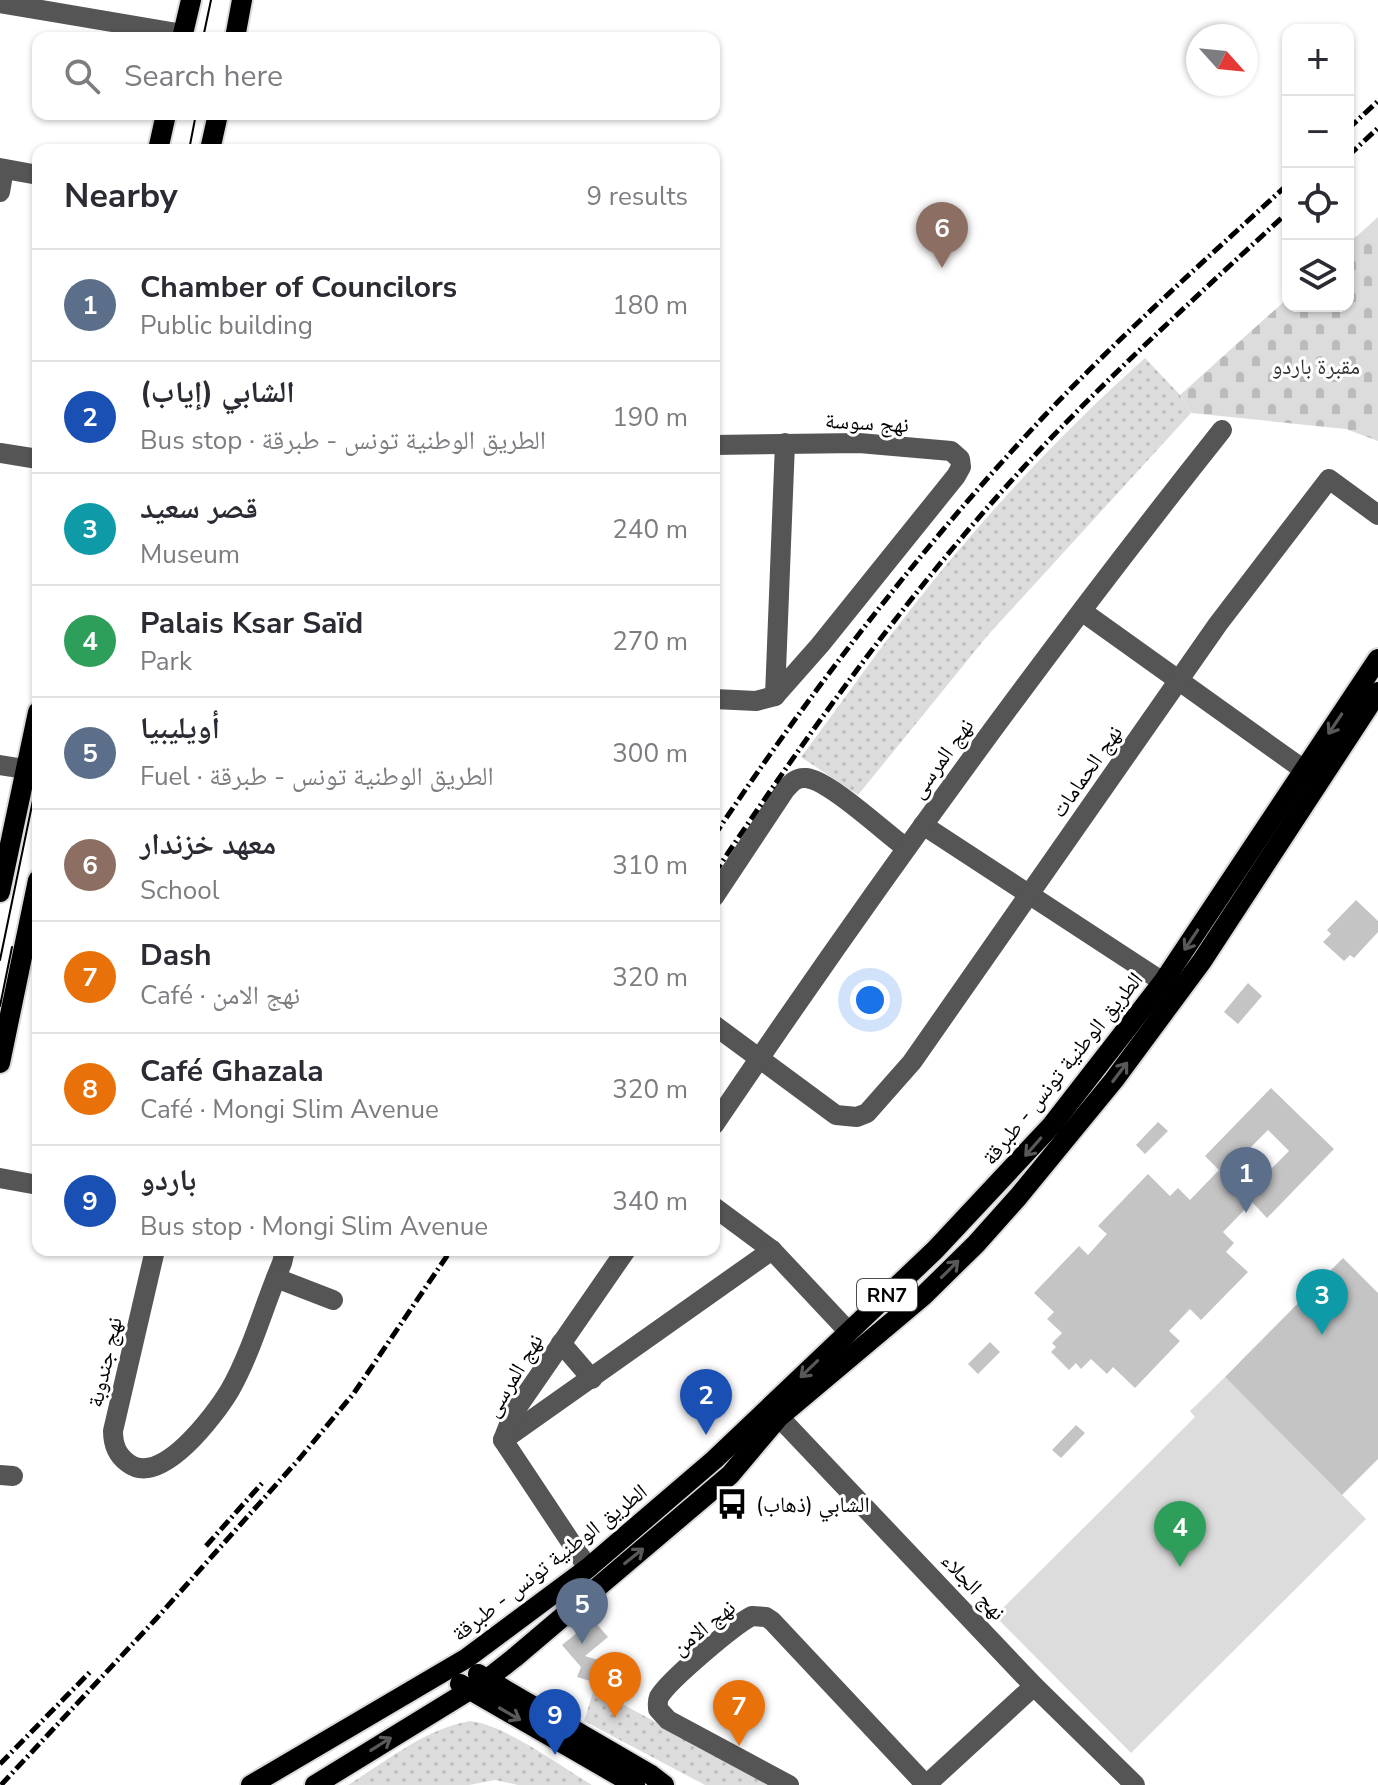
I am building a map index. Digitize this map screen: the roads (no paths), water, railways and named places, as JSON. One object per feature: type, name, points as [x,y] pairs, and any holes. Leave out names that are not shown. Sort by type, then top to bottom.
[{"type":"main road","points":[[183,32],[191,0]]},
{"type":"main road","points":[[236,32],[242,0]]},
{"type":"main road","points":[[159,144],[165,120]]},
{"type":"main road","points":[[211,144],[217,120]]},
{"type":"main road","name":"الطريق الوطنية تونس - طبرقة","points":[[251,1785],[283,1777],[467,1658],[588,1568],[714,1460],[935,1250],[1029,1152],[1163,982],[1378,659]]},
{"type":"main road","name":"الطريق الوطنية تونس - طبرقة","points":[[315,1785],[477,1685],[730,1475],[779,1417],[923,1296],[976,1244],[1069,1138],[1202,961],[1378,692]]},
{"type":"main road","points":[[0,892],[32,738]]},
{"type":"main road","points":[[0,1063],[32,909]]},
{"type":"main road","points":[[467,1658],[477,1685],[635,1785]]},
{"type":"main road","points":[[446,1670],[574,1730],[664,1785]]},
{"type":"street","points":[[0,3],[160,32]]},
{"type":"street","points":[[0,192],[2,168],[32,174]]},
{"type":"street","name":"نهج المرسى","points":[[720,1116],[905,847],[1146,526],[1222,430]]},
{"type":"street","points":[[720,699],[756,701],[775,696],[785,443]]},
{"type":"street","name":"نهج سوسة","points":[[720,445],[859,443],[951,451],[960,459],[961,467],[933,504],[775,696]]},
{"type":"street","points":[[0,453],[32,458]]},
{"type":"street","name":"نهج الحمامات","points":[[758,1060],[836,1115],[857,1117],[867,1113],[912,1062],[1218,624],[1329,479],[1378,515]]},
{"type":"street","points":[[1083,612],[1304,770]]},
{"type":"street","points":[[0,765],[25,769]]},
{"type":"street","points":[[720,888],[785,790],[795,780],[806,778],[824,784],[905,847]]},
{"type":"street","points":[[923,825],[1163,982]]},
{"type":"street","points":[[720,1030],[758,1060]]},
{"type":"street","points":[[0,1178],[32,1184]]},
{"type":"street","points":[[720,1211],[772,1250],[848,1331]]},
{"type":"street","points":[[503,1440],[772,1250]]},
{"type":"street","name":"نهج جندوبة","points":[[154,1256],[113,1431],[117,1451],[133,1467],[152,1468],[173,1458],[221,1404],[239,1369],[283,1256]]},
{"type":"street","name":"نهج المرسى","points":[[588,1568],[503,1440],[514,1412],[622,1256]]},
{"type":"street","points":[[276,1278],[333,1300]]},
{"type":"street","points":[[561,1343],[592,1379]]},
{"type":"street","name":"نهج الجلاء","points":[[779,1417],[1034,1686],[1135,1785]]},
{"type":"street","name":"نهج الامن","points":[[789,1785],[668,1720],[658,1709],[660,1696],[670,1685],[719,1639],[752,1616],[766,1617],[772,1621],[926,1785]]},
{"type":"street","points":[[926,1785],[1034,1686]]},
{"type":"tram line","points":[[204,32],[211,0]]},
{"type":"tram line","points":[[190,144],[195,120]]},
{"type":"tram line","points":[[0,960],[32,805]]},
{"type":"tram line","points":[[0,1006],[12,947]]},
{"type":"railway","points":[[1354,123],[1378,101]]},
{"type":"railway","points":[[1354,150],[1378,128]]},
{"type":"railway","points":[[720,827],[866,625],[990,475],[1095,364],[1282,190]]},
{"type":"railway","points":[[720,865],[873,648],[1004,489],[1109,380],[1282,218]]},
{"type":"railway","points":[[1,1785],[300,1458],[354,1393],[447,1256]]},
{"type":"railway","points":[[206,1546],[264,1481]]},
{"type":"railway","points":[[0,1764],[92,1670]]},
{"type":"place","name":"معهد خزندار","points":[[942,268]]},
{"type":"place","name":"Chamber of Councilors","points":[[1246,1213]]},
{"type":"place","name":"قصر سعيد","points":[[1322,1335]]},
{"type":"place","name":"الشابي (إياب)","points":[[706,1435]]},
{"type":"place","name":"الشابي (ذهاب)","points":[[732,1504]]},
{"type":"place","name":"Palais Ksar Saïd","points":[[1180,1567]]},
{"type":"place","name":"أويليبيا","points":[[582,1644]]},
{"type":"place","name":"Café Ghazala","points":[[615,1718]]},
{"type":"place","name":"Dash","points":[[739,1746]]},
{"type":"place","name":"باردو","points":[[555,1755]]},
{"type":"park label","name":"مقبرة باردو","points":[[1316,366]]}]
